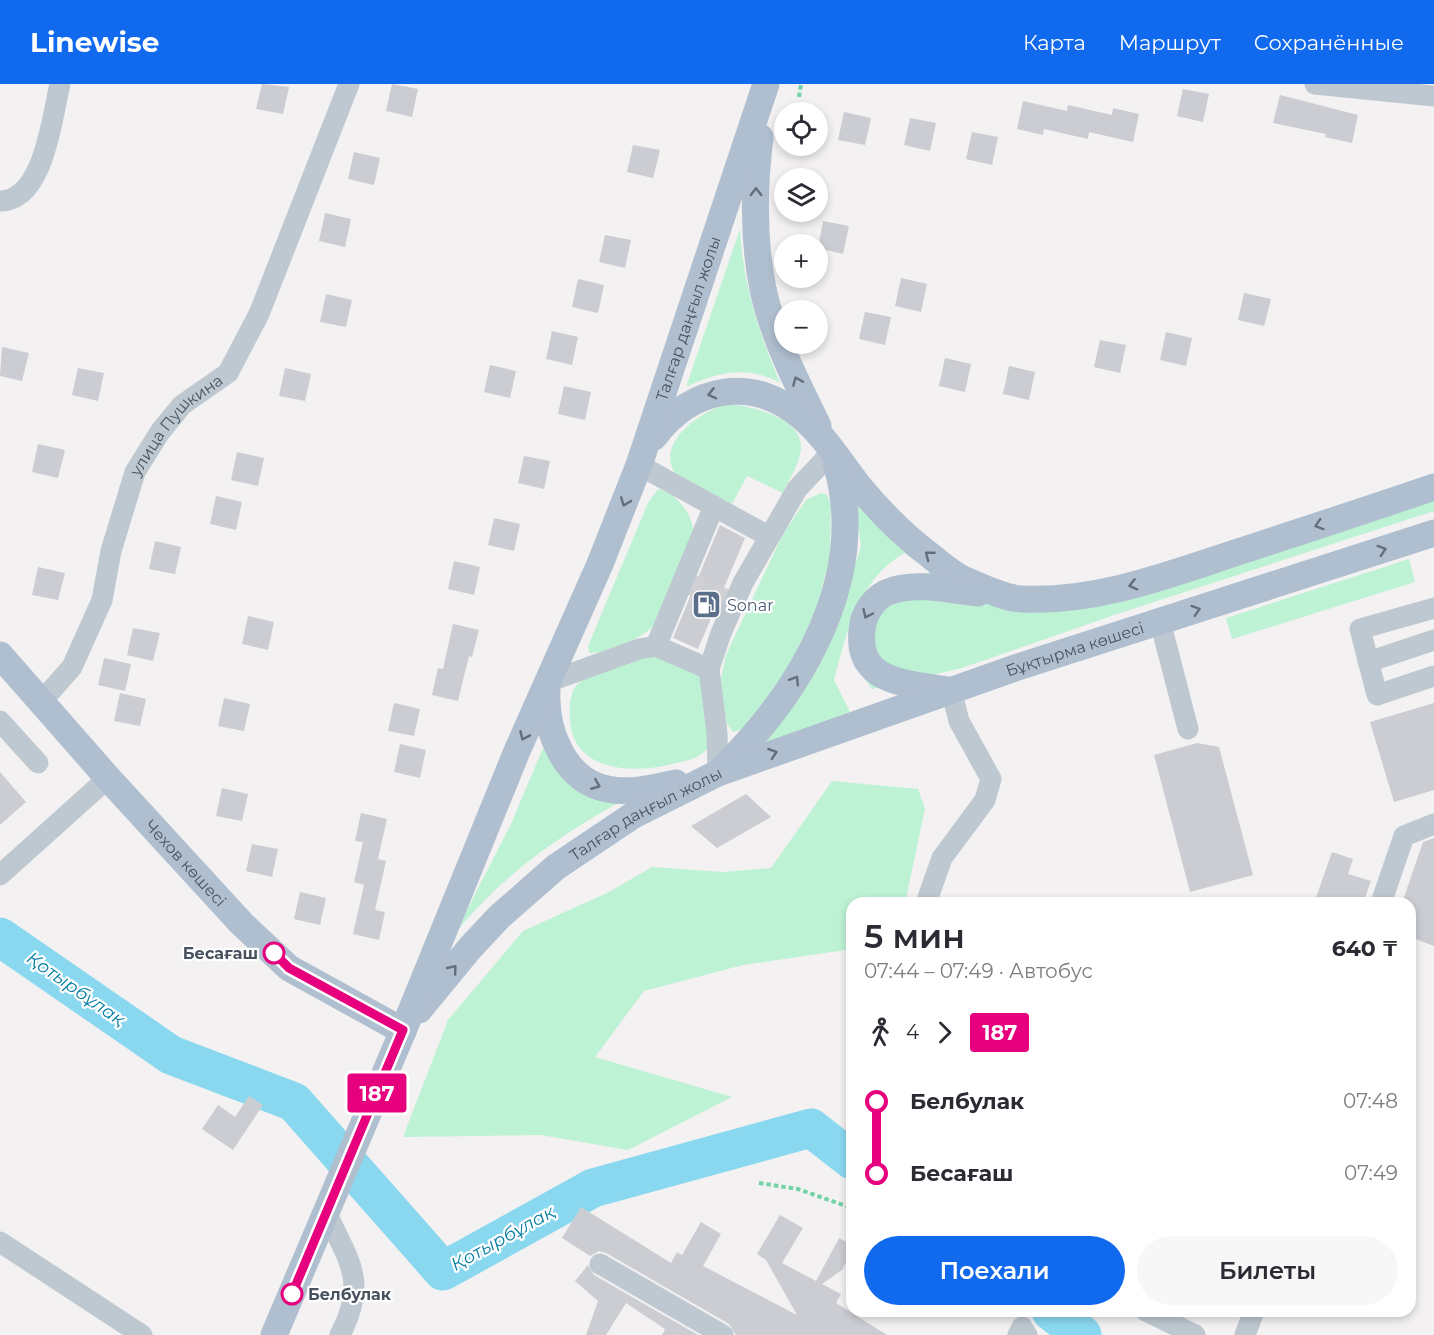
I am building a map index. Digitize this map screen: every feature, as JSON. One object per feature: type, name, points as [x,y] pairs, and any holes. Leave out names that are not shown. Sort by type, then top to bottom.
[{"type":"main road","name":"Талғар даңғыл жолы","points":[[767,84],[756,171],[756,222],[764,289],[773,324],[802,394],[833,451]]},
{"type":"main road","name":"Талғар даңғыл жолы","points":[[274,1335],[548,682],[600,564],[642,456],[767,84]]},
{"type":"main road","points":[[642,456],[664,423],[695,399],[729,391],[754,393],[788,407],[813,428],[904,536],[962,579],[1018,598]]},
{"type":"main road","points":[[718,773],[756,733],[793,684],[815,646],[829,609],[840,576],[847,526],[841,478],[833,451]]},
{"type":"main road","points":[[951,690],[889,678],[874,672],[866,663],[862,632],[865,615],[885,592],[901,588],[932,587],[1018,598],[1083,594],[1152,580],[1434,487]]},
{"type":"main road","name":"Бұқтырма көшесі","points":[[718,773],[951,690],[1160,621],[1433,538]]},
{"type":"main road","name":"Чехов көшесі","points":[[0,655],[108,778],[242,924],[289,968],[403,1030]]},
{"type":"main road","name":"Талғар даңғыл жолы","points":[[548,682],[548,718],[559,749],[583,778],[595,785],[627,791],[648,790],[718,773]]},
{"type":"main road","name":"Талғар даңғыл жолы","points":[[403,1030],[470,948],[516,901],[555,867],[632,816],[718,773]]},
{"type":"street","points":[[0,201],[9,201],[30,185],[42,162],[60,84]]},
{"type":"street","name":"улица Пушкина","points":[[41,702],[72,667],[102,600],[111,551],[135,472],[160,432],[182,405],[228,373],[259,314],[349,84]]},
{"type":"street","points":[[1315,84],[1389,88],[1434,96]]},
{"type":"street","points":[[718,773],[717,733],[709,669],[721,633],[743,583],[796,489],[833,451]]},
{"type":"street","points":[[642,456],[714,506],[768,536]]},
{"type":"street","points":[[656,646],[714,506]]},
{"type":"street","points":[[1434,608],[1360,629],[1377,695],[1434,676]]},
{"type":"street","points":[[1160,621],[1188,729]]},
{"type":"street","points":[[1368,662],[1434,640]]},
{"type":"street","points":[[548,682],[639,649],[656,646],[709,669]]},
{"type":"street","points":[[928,897],[942,858],[985,800],[992,778],[959,721],[951,690]]},
{"type":"street","points":[[0,721],[38,763]]},
{"type":"street","points":[[0,875],[108,778]]},
{"type":"street","points":[[1383,897],[1404,836],[1434,824]]},
{"type":"street","points":[[326,1212],[354,1271],[356,1296],[340,1335]]},
{"type":"street","points":[[0,1242],[142,1335]]},
{"type":"street","points":[[600,1264],[723,1335]]},
{"type":"street","points":[[1158,1317],[1195,1335]]},
{"type":"street","points":[[1245,1335],[1252,1317]]},
{"type":"street","points":[[1018,1335],[1022,1327],[1027,1335]]},
{"type":"path","points":[[799,97],[801,84]]},
{"type":"path","points":[[759,1183],[798,1189],[846,1206]]},
{"type":"green space","points":[[740,229],[748,289],[765,346],[780,383],[768,377],[745,372],[721,374],[686,387]]},
{"type":"green space","points":[[726,404],[760,410],[784,421],[793,428],[799,438],[801,449],[783,493],[747,476],[732,504],[676,474],[671,463],[671,452],[675,441],[683,431],[704,414]]},
{"type":"green space","points":[[658,489],[670,494],[682,504],[690,517],[693,530],[656,623],[644,634],[625,644],[605,651],[589,653],[588,646],[648,503]]},
{"type":"green space","points":[[821,493],[827,495],[831,505],[830,556],[817,607],[787,673],[743,729],[733,732],[727,724],[720,684],[726,655],[783,534],[806,500]]},
{"type":"green space","points":[[1434,498],[1434,511],[1117,614],[962,668],[872,689],[856,667],[863,628],[906,577],[933,572],[1009,606]]},
{"type":"green space","points":[[855,500],[906,552],[877,576],[857,607],[850,625],[834,680],[850,712],[745,753],[835,624],[861,547]]},
{"type":"green space","points":[[1409,559],[1415,582],[1232,639],[1226,618]]},
{"type":"green space","points":[[657,655],[703,677],[708,747],[692,759],[641,769],[608,765],[594,760],[582,751],[574,738],[570,713],[571,698],[576,686],[582,680],[602,670]]},
{"type":"green space","points":[[543,748],[562,775],[627,798],[578,826],[534,857],[493,892],[455,933],[511,824]]},
{"type":"green space","points":[[832,781],[918,789],[925,809],[906,897],[846,897],[846,950],[743,965],[644,991],[595,1057],[732,1097],[628,1150],[541,1135],[403,1137],[448,1020],[523,931],[609,892],[652,867],[723,872],[771,868]]},
{"type":"building","points":[[262,84],[289,87],[283,114],[256,109]]},
{"type":"building","points":[[392,84],[418,89],[412,117],[386,111]]},
{"type":"building","points":[[1183,89],[1209,94],[1203,122],[1177,116]]},
{"type":"building","points":[[1280,95],[1358,115],[1352,143],[1325,137],[1326,134],[1273,123]]},
{"type":"building","points":[[1023,101],[1067,111],[1068,105],[1112,115],[1113,108],[1139,114],[1133,142],[1089,132],[1088,139],[1044,129],[1043,135],[1017,129]]},
{"type":"building","points":[[844,112],[871,118],[865,145],[838,140]]},
{"type":"building","points":[[910,118],[936,123],[930,151],[904,145]]},
{"type":"building","points":[[972,132],[998,137],[992,165],[966,159]]},
{"type":"building","points":[[633,145],[660,150],[653,178],[627,172]]},
{"type":"building","points":[[354,152],[380,158],[374,185],[348,179]]},
{"type":"building","points":[[325,213],[351,219],[345,247],[319,241]]},
{"type":"building","points":[[823,222],[849,226],[843,254],[828,250],[828,234],[821,234]]},
{"type":"building","points":[[605,235],[631,240],[625,268],[599,262]]},
{"type":"building","points":[[901,278],[927,284],[921,312],[895,306]]},
{"type":"building","points":[[578,279],[604,285],[598,313],[572,307]]},
{"type":"building","points":[[1244,293],[1271,299],[1264,326],[1238,320]]},
{"type":"building","points":[[326,294],[352,300],[346,327],[320,322]]},
{"type":"building","points":[[865,312],[891,317],[885,345],[859,339]]},
{"type":"building","points":[[552,331],[578,337],[572,365],[546,359]]},
{"type":"building","points":[[1166,332],[1192,338],[1186,366],[1160,360]]},
{"type":"building","points":[[1100,340],[1126,345],[1120,373],[1094,367]]},
{"type":"building","points":[[2,347],[29,353],[22,381],[0,376]]},
{"type":"building","points":[[945,358],[971,364],[965,392],[939,386]]},
{"type":"building","points":[[490,365],[516,371],[510,398],[484,392]]},
{"type":"building","points":[[1009,366],[1035,372],[1029,400],[1003,394]]},
{"type":"building","points":[[78,368],[104,373],[98,401],[72,395]]},
{"type":"building","points":[[285,368],[311,374],[305,401],[279,396]]},
{"type":"building","points":[[564,386],[591,392],[585,420],[558,414]]},
{"type":"building","points":[[38,444],[65,450],[58,478],[32,472]]},
{"type":"building","points":[[237,452],[264,458],[258,486],[231,480]]},
{"type":"building","points":[[524,456],[550,461],[544,489],[518,483]]},
{"type":"building","points":[[216,496],[242,502],[236,530],[210,524]]},
{"type":"building","points":[[494,518],[520,524],[514,551],[488,545]]},
{"type":"building","points":[[720,525],[745,538],[698,649],[673,638]]},
{"type":"building","points":[[155,541],[181,547],[175,574],[149,569]]},
{"type":"building","points":[[454,561],[480,567],[474,595],[448,589]]},
{"type":"building","points":[[38,567],[65,573],[58,600],[32,595]]},
{"type":"building","points":[[248,616],[274,622],[268,650],[242,644]]},
{"type":"building","points":[[453,624],[479,630],[472,657],[469,656],[458,701],[432,695],[438,668],[443,669]]},
{"type":"building","points":[[133,628],[160,633],[153,661],[127,655]]},
{"type":"building","points":[[104,658],[131,664],[125,691],[98,685]]},
{"type":"building","points":[[120,693],[146,699],[140,726],[114,721]]},
{"type":"building","points":[[224,698],[250,704],[244,731],[218,726]]},
{"type":"building","points":[[394,703],[420,709],[414,736],[388,731]]},
{"type":"building","points":[[1434,703],[1434,790],[1394,802],[1370,722]]},
{"type":"building","points":[[1197,743],[1219,747],[1253,875],[1190,892],[1154,755]]},
{"type":"building","points":[[400,744],[426,750],[420,778],[394,772]]},
{"type":"building","points":[[0,772],[26,802],[0,825]]},
{"type":"building","points":[[222,788],[248,794],[242,821],[216,816]]},
{"type":"building","points":[[746,794],[771,817],[717,848],[691,826]]},
{"type":"building","points":[[361,813],[387,819],[378,859],[386,861],[375,910],[385,912],[379,940],[353,934],[364,885],[354,882],[363,842],[355,841]]},
{"type":"building","points":[[1434,838],[1434,946],[1416,939],[1416,897],[1404,897],[1423,842]]},
{"type":"building","points":[[252,844],[278,849],[272,877],[246,871]]},
{"type":"building","points":[[1332,852],[1353,859],[1348,874],[1371,881],[1365,897],[1316,897]]},
{"type":"building","points":[[300,892],[326,898],[320,925],[294,919]]},
{"type":"building","points":[[249,1096],[263,1105],[233,1150],[202,1129],[218,1105],[235,1117]]},
{"type":"building","points":[[581,1207],[671,1263],[677,1252],[682,1255],[701,1222],[721,1234],[703,1266],[797,1315],[766,1260],[757,1254],[780,1215],[803,1228],[782,1263],[816,1281],[839,1238],[846,1242],[846,1263],[842,1270],[822,1284],[841,1294],[836,1303],[846,1309],[846,1317],[858,1317],[887,1335],[736,1335],[729,1324],[606,1253],[599,1251],[590,1256],[562,1238]]},
{"type":"building","points":[[588,1265],[594,1275],[698,1335],[662,1335],[665,1329],[626,1303],[606,1335],[586,1335],[598,1301],[575,1281]]},
{"type":"waterway","name":"Қотырбұлақ","points":[[0,937],[171,1055],[294,1102],[443,1271],[593,1188],[811,1128],[846,1155]]},
{"type":"waterway","name":"Қотырбұлақ","points":[[1059,1317],[1082,1335]]},
{"type":"tunnel","points":[[683,581],[734,603]]},
{"type":"bus line","name":"187","points":[[274,953],[289,968],[403,1030],[292,1294]]},
{"type":"place","name":"Sonar","points":[[706,605]]},
{"type":"place","name":"Бесағаш","points":[[274,953]]},
{"type":"place","name":"Белбулак","points":[[292,1294]]}]
